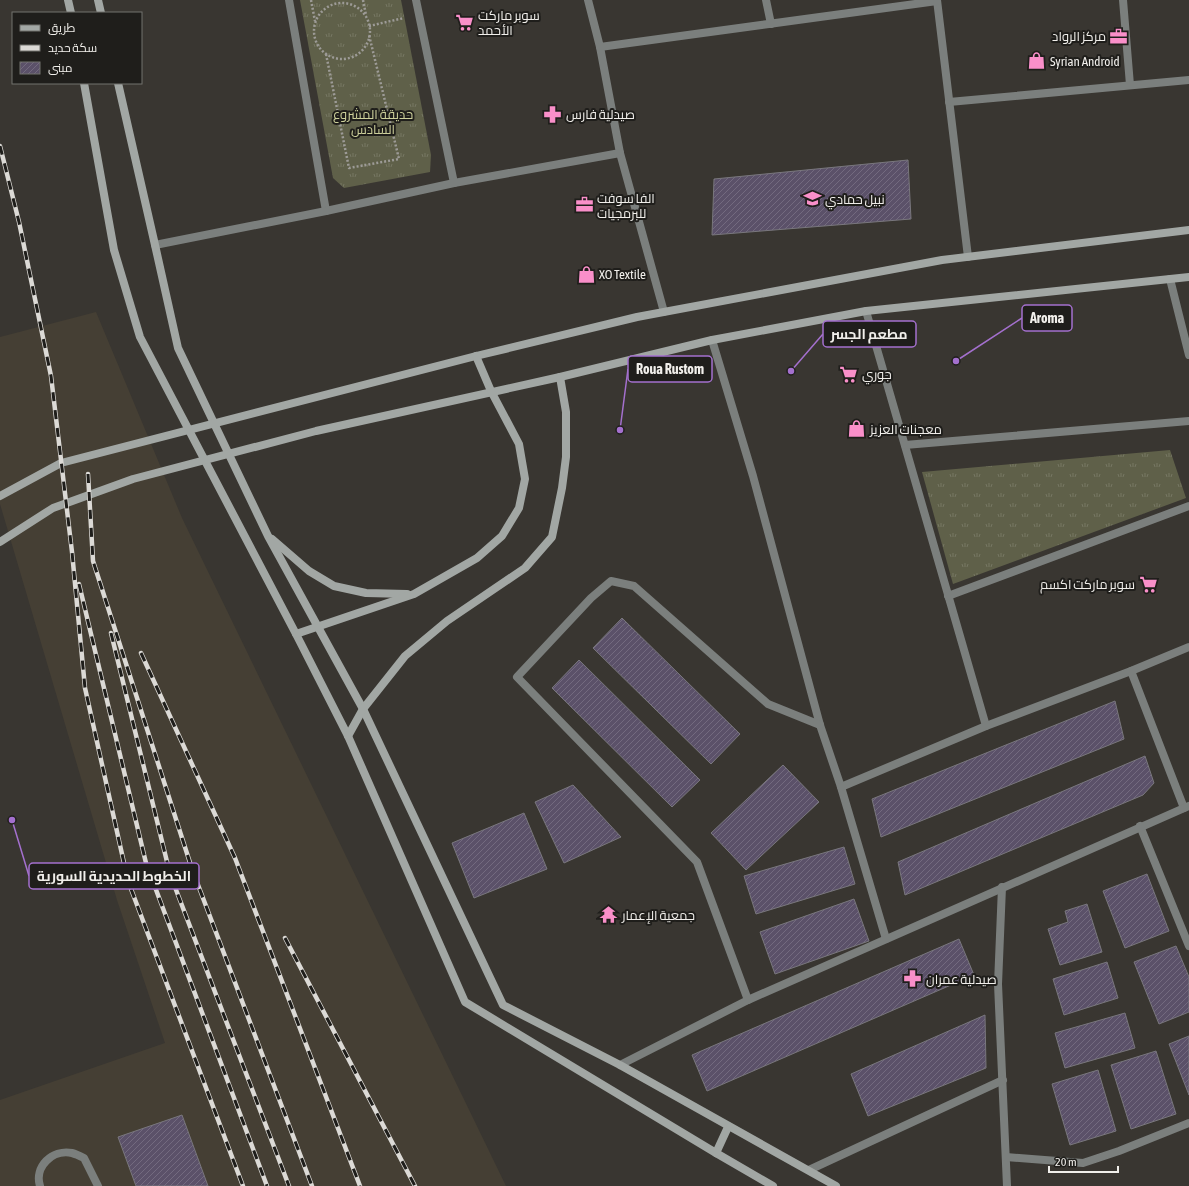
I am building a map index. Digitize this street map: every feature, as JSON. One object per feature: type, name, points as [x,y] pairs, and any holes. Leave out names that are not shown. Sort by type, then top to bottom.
[{"type":"main road","points":[[68,0],[71,12]]},
{"type":"main road","points":[[98,0],[101,12]]},
{"type":"main road","points":[[84,84],[114,250],[140,337],[348,736],[465,1002],[716,1153],[774,1186]]},
{"type":"main road","points":[[118,84],[178,348],[268,536],[364,709],[503,1005],[620,1065],[728,1127],[836,1186]]},
{"type":"main road","points":[[0,496],[61,463],[476,356],[664,312],[942,260],[1189,230]]},
{"type":"main road","points":[[0,542],[53,508],[133,479],[316,431],[491,391],[560,377],[712,340],[866,311],[1189,277]]},
{"type":"main road","points":[[296,634],[414,594],[477,558],[502,536],[519,508],[525,479],[519,444],[491,391],[476,356]]},
{"type":"main road","points":[[348,736],[364,709],[405,656],[447,621],[525,568],[552,537],[562,488],[566,457],[566,412],[560,377]]},
{"type":"main road","points":[[268,536],[309,571],[334,586],[366,593],[414,594]]},
{"type":"main road","points":[[716,1153],[728,1127]]},
{"type":"street","points":[[290,0],[326,211]]},
{"type":"street","points":[[416,0],[454,183]]},
{"type":"street","points":[[588,0],[600,47],[620,153],[664,312]]},
{"type":"street","points":[[766,0],[771,24]]},
{"type":"street","points":[[600,47],[937,0],[968,257]]},
{"type":"street","points":[[1123,0],[1130,86]]},
{"type":"street","points":[[949,102],[1189,80]]},
{"type":"street","points":[[155,245],[326,211],[454,183],[620,153]]},
{"type":"street","points":[[1170,278],[1189,355]]},
{"type":"street","points":[[866,311],[986,726]]},
{"type":"street","points":[[712,340],[753,476],[820,725],[841,787],[886,939]]},
{"type":"street","points":[[905,445],[1189,421]]},
{"type":"street","points":[[948,596],[1189,506]]},
{"type":"street","points":[[748,1000],[697,862],[517,677],[591,598],[611,580],[634,586],[768,704],[820,725]]},
{"type":"street","points":[[841,787],[986,726],[1131,671],[1189,646]]},
{"type":"street","points":[[620,1065],[748,1000],[1186,807],[1131,671]]},
{"type":"street","points":[[1140,826],[1189,946]]},
{"type":"street","points":[[1002,887],[998,984],[1007,1186]]},
{"type":"street","points":[[809,1170],[1002,1080]]},
{"type":"street","points":[[1006,1157],[1083,1163],[1189,1123]]},
{"type":"street","points":[[40,1186],[39,1171],[44,1162],[58,1154],[71,1153],[84,1158],[98,1186]]},
{"type":"path","points":[[311,0],[315,21],[315,39],[319,48],[326,54],[334,58],[344,59],[353,56],[364,48],[370,35]]},
{"type":"path","points":[[326,54],[349,168],[399,159],[363,0]]},
{"type":"path","points":[[315,21],[326,7],[335,3],[353,5],[361,10],[367,18]]},
{"type":"path","points":[[370,26],[419,15]]},
{"type":"shaded area","points":[[96,312],[182,518],[506,1186],[0,1186],[0,1100],[165,1043],[117,900],[0,504],[0,337]]},
{"type":"green space","name":"حديقة المشروع السادس","points":[[300,0],[401,0],[431,155],[430,172],[344,188],[333,178]]},
{"type":"green space","points":[[1170,450],[1186,498],[953,584],[922,472]]},
{"type":"building","name":"نبيل حمادي","points":[[908,160],[911,219],[712,235],[714,179]]},
{"type":"building","points":[[622,618],[740,734],[711,764],[593,648]]},
{"type":"building","points":[[579,660],[700,780],[672,807],[552,688]]},
{"type":"building","points":[[1115,701],[1124,739],[881,837],[872,799]]},
{"type":"building","points":[[1145,756],[1154,783],[1143,795],[905,895],[898,862]]},
{"type":"building","points":[[783,765],[819,802],[746,870],[711,833]]},
{"type":"building","points":[[573,785],[621,837],[564,863],[535,802]]},
{"type":"building","points":[[524,813],[547,869],[474,898],[452,843]]},
{"type":"building","points":[[844,847],[855,884],[756,914],[744,876]]},
{"type":"building","points":[[1147,874],[1169,931],[1125,948],[1103,891]]},
{"type":"building","points":[[854,899],[869,941],[775,974],[760,932]]},
{"type":"building","points":[[1087,904],[1102,952],[1060,965],[1048,929],[1068,922],[1065,911]]},
{"type":"building","points":[[959,939],[974,975],[707,1091],[692,1055]]},
{"type":"building","points":[[1176,946],[1189,977],[1189,1012],[1159,1024],[1134,962]]},
{"type":"building","points":[[1107,962],[1118,998],[1064,1015],[1053,979]]},
{"type":"building","points":[[1125,1013],[1135,1048],[1065,1068],[1055,1033]]},
{"type":"building","points":[[985,1015],[986,1068],[868,1116],[851,1074]]},
{"type":"building","points":[[1189,1036],[1189,1095],[1169,1044]]},
{"type":"building","points":[[1156,1051],[1176,1114],[1131,1129],[1111,1065]]},
{"type":"building","points":[[1098,1070],[1116,1131],[1070,1145],[1052,1084]]},
{"type":"building","points":[[182,1115],[208,1186],[136,1186],[118,1137]]},
{"type":"railway","points":[[0,146],[19,222],[51,376],[72,552],[85,688],[128,881],[243,1186]]},
{"type":"railway","points":[[88,474],[93,561],[192,869],[312,1186]]},
{"type":"railway","points":[[79,584],[146,863],[267,1186]]},
{"type":"railway","points":[[111,633],[170,874],[289,1186]]},
{"type":"railway","points":[[141,653],[235,858],[360,1186]]},
{"type":"railway","points":[[285,938],[415,1186]]},
{"type":"place","name":"سوبر ماركت الأحمد","points":[[465,22]]},
{"type":"place","name":"مركز الرواد","points":[[1119,36]]},
{"type":"place","name":"Syrian Android","points":[[1037,61]]},
{"type":"place","name":"صيدلية فارس","points":[[553,114]]},
{"type":"place","name":"نبيل حمادي","points":[[812,199]]},
{"type":"place","name":"الفا سوفت للبرمجيات","points":[[584,205]]},
{"type":"place","name":"XO Textile","points":[[586,274]]},
{"type":"place","name":"Aroma","points":[[956,361]]},
{"type":"place","name":"مطعم الجسر","points":[[791,371]]},
{"type":"place","name":"جوري","points":[[849,374]]},
{"type":"place","name":"معجنات العزيز","points":[[857,429]]},
{"type":"place","name":"Roua Rustom","points":[[620,430]]},
{"type":"place","name":"سوبر ماركت اكسم","points":[[1148,584]]},
{"type":"place","name":"الخطوط الحديدية السورية","points":[[12,820]]},
{"type":"place","name":"جمعية الإعمار","points":[[609,915]]},
{"type":"place","name":"صيدلية عمران","points":[[913,979]]}]
